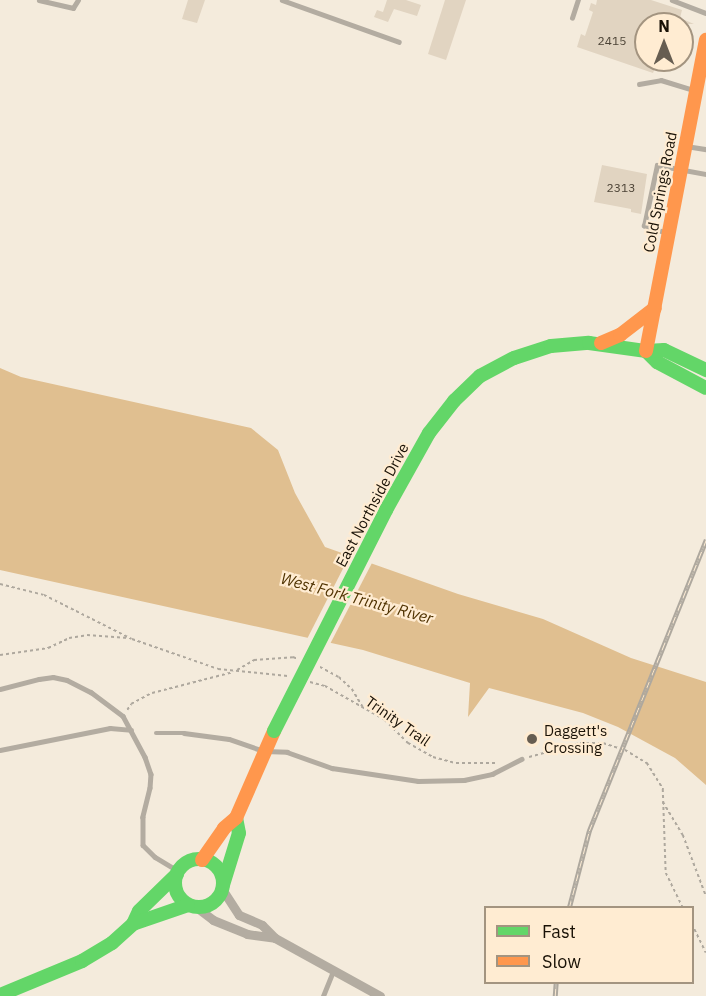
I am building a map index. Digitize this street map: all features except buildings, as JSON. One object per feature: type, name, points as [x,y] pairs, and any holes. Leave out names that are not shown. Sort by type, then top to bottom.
[{"type":"street","name":"Cold Springs Road","points":[[646,351],[700,83],[706,40]]},
{"type":"street","points":[[599,344],[620,335],[655,308]]},
{"type":"street","name":"East Northside Drive","points":[[202,860],[224,828],[236,818],[264,751],[386,510],[429,433],[454,401],[480,376],[514,358],[551,346],[599,344],[646,351],[664,350],[706,370]]},
{"type":"street","name":"East Northside Drive","points":[[646,351],[657,362],[706,388]]},
{"type":"street","name":"East Northside Drive","points":[[223,887],[239,833],[236,818]]},
{"type":"street","points":[[0,995],[82,961],[112,943],[133,924],[139,911],[178,872],[191,861],[202,860],[219,870],[223,887],[239,915],[262,925],[275,938],[380,996]]},
{"type":"street","points":[[178,872],[175,886],[177,894],[192,906],[213,920],[247,934],[275,938]]},
{"type":"street","points":[[133,924],[192,906],[211,904],[223,887]]},
{"type":"lane","points":[[39,0],[73,8],[78,0]]},
{"type":"lane","points":[[282,0],[399,42]]},
{"type":"lane","points":[[572,18],[578,0]]},
{"type":"lane","points":[[672,0],[706,13]]},
{"type":"lane","points":[[639,84],[661,80],[700,83]]},
{"type":"lane","points":[[686,146],[706,149]]},
{"type":"lane","points":[[670,234],[644,226],[657,165],[706,174]]},
{"type":"lane","points":[[0,688],[53,677],[67,680],[92,692],[123,716],[151,774],[143,817],[143,845],[155,857],[178,872]]},
{"type":"lane","points":[[0,750],[110,728],[131,730]]},
{"type":"lane","points":[[156,733],[184,733],[217,737],[264,751],[287,752],[332,768],[418,781],[464,780],[492,774],[521,759]]},
{"type":"lane","points":[[323,996],[334,969]]},
{"type":"path","points":[[0,584],[44,595],[132,639],[218,669],[290,676]]},
{"type":"path","points":[[0,655],[48,648],[69,638],[87,634],[132,639]]},
{"type":"path","points":[[123,716],[131,704],[152,693],[235,671],[254,660],[293,657],[302,660]]},
{"type":"path","points":[[312,664],[339,677],[352,689],[364,708]]},
{"type":"path","name":"Trinity Trail","points":[[308,681],[325,686],[385,720],[408,743],[433,757],[456,763],[483,765],[521,759],[580,743],[603,743],[625,750],[647,763],[663,789],[666,873],[683,906]]},
{"type":"path","points":[[663,801],[683,835],[706,896]]},
{"type":"path","points":[[694,926],[706,953]]},
{"type":"water","name":"West Fork Trinity River","points":[[0,368],[21,377],[251,428],[278,450],[295,493],[325,547],[458,594],[543,619],[631,658],[706,682],[706,785],[675,758],[618,727],[583,713],[489,688],[468,717],[470,683],[363,650],[0,570]]},
{"type":"pier","points":[[351,553],[373,561],[329,646],[306,641]]},
{"type":"railway","points":[[570,906],[589,831],[706,540]]},
{"type":"railway","points":[[555,996],[556,984]]},
{"type":"traffic: fast","points":[[386,510],[429,433],[454,401],[480,376],[514,358],[551,346],[589,343],[646,351],[664,350],[706,370]]},
{"type":"traffic: fast","points":[[646,351],[657,362],[706,388]]},
{"type":"traffic: fast","points":[[274,731],[386,510]]},
{"type":"traffic: fast","points":[[223,885],[239,833],[236,818]]},
{"type":"traffic: fast","points":[[199,859],[216,866],[223,883],[216,900],[199,907],[182,900],[175,883],[182,866],[199,859]]},
{"type":"traffic: fast","points":[[133,924],[139,911],[177,874]]},
{"type":"traffic: fast","points":[[0,995],[82,961],[112,943],[133,924],[188,905]]},
{"type":"traffic: slow","points":[[646,351],[706,40]]},
{"type":"traffic: slow","points":[[601,343],[620,335],[655,308]]},
{"type":"traffic: slow","points":[[202,860],[224,828],[236,818],[274,731]]},
{"type":"place","name":"Daggett's Crossing","points":[[532,739]]}]
